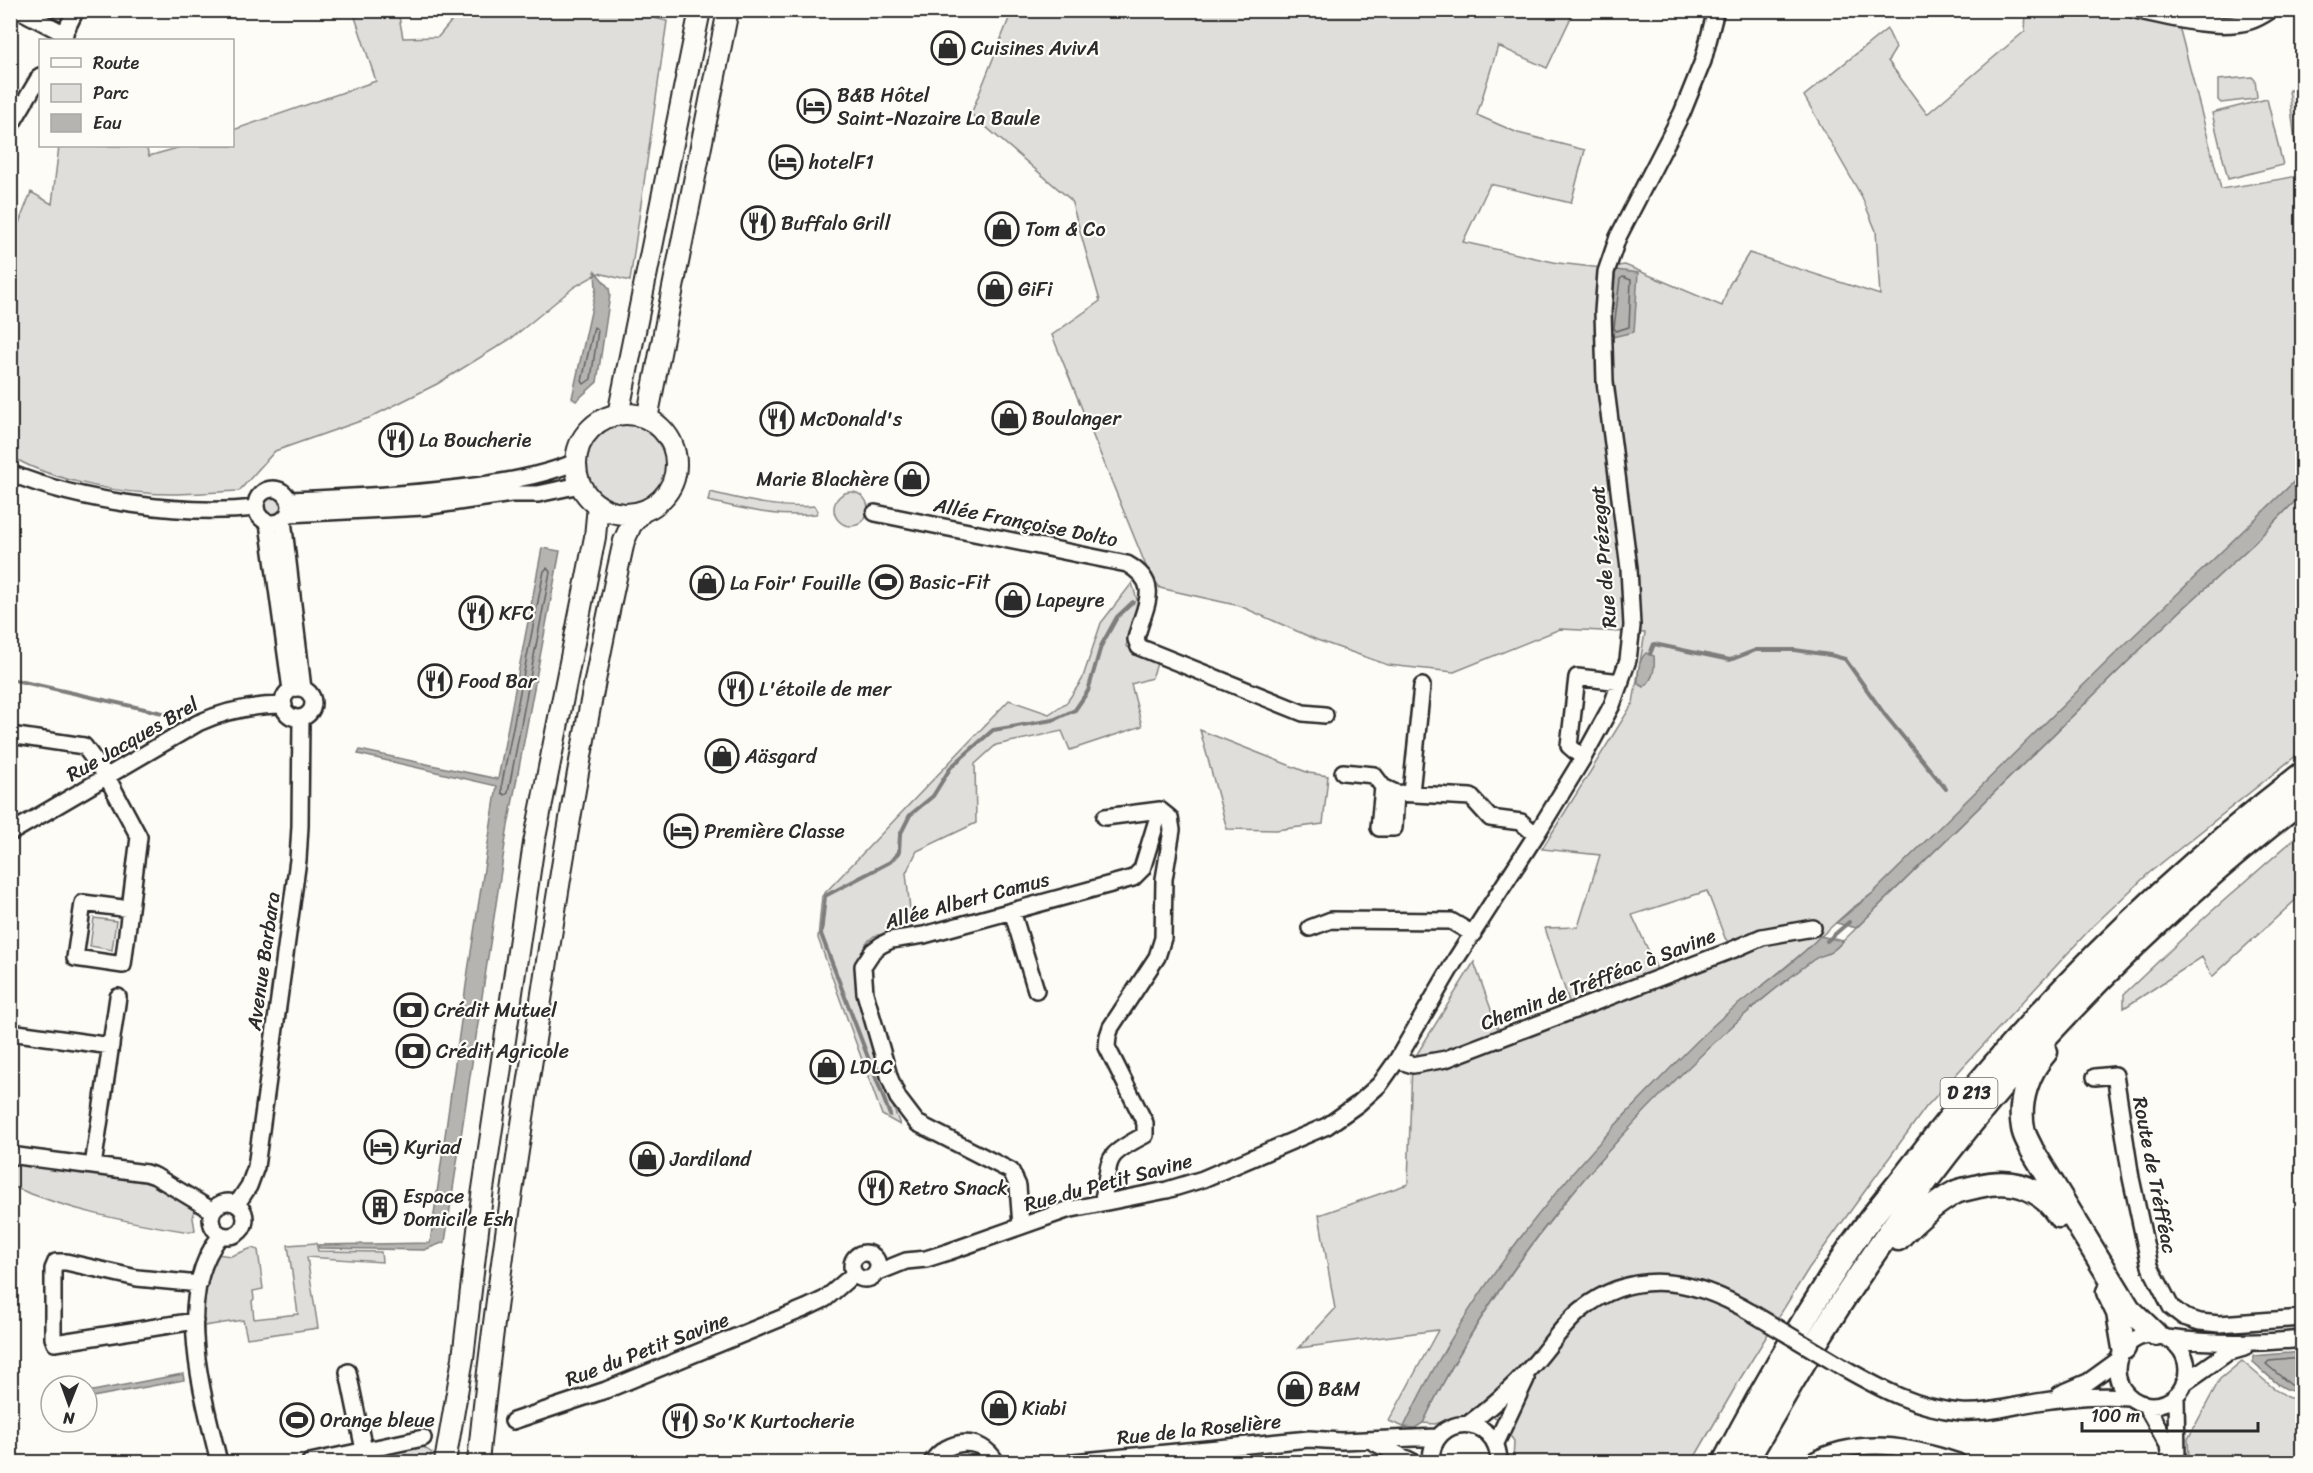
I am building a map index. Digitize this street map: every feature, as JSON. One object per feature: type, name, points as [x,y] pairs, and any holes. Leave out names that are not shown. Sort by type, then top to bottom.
[{"type":"highway","name":"D 213","points":[[1724,1462],[1774,1369],[1844,1256],[1934,1137],[1990,1068],[2136,916],[2220,839],[2302,774]]},
{"type":"highway","name":"D 213","points":[[1746,1462],[1808,1356],[1868,1262],[1951,1150],[2015,1072],[2123,958],[2207,879],[2302,800]]},
{"type":"highway","points":[[2123,958],[2108,985],[2042,1057],[2032,1074],[2021,1107],[2023,1130],[2032,1150],[2129,1309],[2161,1336]]},
{"type":"highway","points":[[1845,1298],[1859,1292],[1898,1239],[1913,1223],[1958,1191],[2004,1183],[2028,1186],[2053,1207],[2106,1288],[2118,1313],[2120,1354]]},
{"type":"highway","points":[[1707,1462],[1752,1388],[1774,1369]]},
{"type":"main road","points":[[618,415],[700,10]]},
{"type":"main road","points":[[647,419],[728,10]]},
{"type":"main road","points":[[618,415],[633,415],[647,419],[659,427],[669,439],[675,457],[675,468],[669,489],[653,506],[643,511],[629,514],[615,513],[598,506],[580,485],[576,462],[578,448],[584,436],[599,423],[618,415]]},
{"type":"main road","points":[[445,1462],[463,1358],[482,1196],[534,843],[595,537],[598,506]]},
{"type":"main road","points":[[478,1462],[509,1209],[564,848],[602,643],[624,541],[631,525],[643,511]]},
{"type":"street","points":[[19,10],[63,37],[76,10]]},
{"type":"street","name":"Rue de Prézegat","points":[[1397,1060],[1582,758],[1612,705],[1628,660],[1632,626],[1629,568],[1605,382],[1603,312],[1606,272],[1618,237],[1682,113],[1703,61],[1716,10]]},
{"type":"street","points":[[2135,10],[2182,15],[2230,25],[2252,21],[2271,10]]},
{"type":"street","points":[[10,126],[39,78]]},
{"type":"street","points":[[297,689],[282,514],[282,491],[266,490],[258,497],[256,508],[260,517],[282,514],[382,496],[479,485],[540,474],[576,462]]},
{"type":"street","points":[[10,473],[66,493],[109,500],[165,507],[233,510],[256,508]]},
{"type":"street","points":[[282,514],[424,507],[511,494],[538,494],[580,485]]},
{"type":"street","name":"Allée Françoise Dolto","points":[[875,513],[1127,564],[1138,571],[1149,584],[1147,606],[1136,639],[1139,647],[1303,713],[1325,715]]},
{"type":"street","points":[[1582,758],[1569,746],[1577,677],[1621,682]]},
{"type":"street","points":[[1412,793],[1422,686]]},
{"type":"street","points":[[297,689],[311,695],[314,705],[309,713],[301,718],[291,716],[284,705],[285,696],[297,689]]},
{"type":"street","name":"Rue Jacques Brel","points":[[10,833],[198,723],[240,708],[284,705]]},
{"type":"street","name":"Avenue Barbara","points":[[237,1204],[249,1186],[256,1167],[298,860],[301,718]]},
{"type":"street","points":[[10,735],[84,746],[107,777],[139,837],[130,909],[123,965],[75,958],[83,903],[130,909]]},
{"type":"street","points":[[1343,772],[1374,776],[1389,790],[1472,797],[1490,818],[1521,822],[1536,835]]},
{"type":"street","points":[[1102,1203],[1110,1158],[1119,1148],[1145,1135],[1145,1123],[1107,1047],[1107,1040],[1111,1027],[1157,957],[1163,938],[1164,879],[1172,830],[1170,818],[1160,810],[1105,817]]},
{"type":"street","name":"Allée Albert Camus","points":[[1021,1226],[1018,1186],[1011,1171],[917,1123],[898,1098],[890,1079],[865,993],[863,966],[867,958],[881,945],[891,940],[924,935],[1133,878],[1142,870],[1160,810]]},
{"type":"street","points":[[1012,911],[1036,990]]},
{"type":"street","points":[[1310,928],[1331,920],[1451,921],[1473,934]]},
{"type":"street","name":"Chemin de Tréfféac à Savine","points":[[1397,1060],[1413,1065],[1446,1059],[1762,937],[1814,928]]},
{"type":"street","points":[[93,1166],[118,997]]},
{"type":"street","points":[[10,1032],[111,1046]]},
{"type":"street","name":"Rue du Petit Savine","points":[[876,1266],[869,1253],[859,1254],[851,1265],[854,1274],[861,1279],[866,1279],[876,1266],[926,1259],[1067,1210],[1167,1190],[1203,1179],[1327,1126],[1358,1104],[1380,1084],[1397,1060]]},
{"type":"street","name":"Route de Tréfféac","points":[[2095,1077],[2115,1075],[2131,1178],[2150,1266],[2171,1307],[2184,1317],[2219,1324],[2302,1318]]},
{"type":"street","points":[[10,1155],[146,1173],[155,1176],[213,1211]]},
{"type":"street","points":[[226,1202],[237,1204],[244,1213],[244,1225],[238,1234],[221,1235],[211,1222],[213,1211],[226,1202]]},
{"type":"street","points":[[219,1462],[201,1383],[195,1344],[195,1321],[199,1284],[210,1249],[221,1235]]},
{"type":"street","points":[[195,1321],[55,1343],[53,1338],[53,1269],[56,1262],[66,1262],[136,1278],[199,1284]]},
{"type":"street","name":"Rue du Petit Savine","points":[[513,1421],[657,1370],[806,1308],[825,1299],[854,1274]]},
{"type":"street","points":[[1468,1424],[1501,1398],[1533,1366],[1581,1310],[1608,1293],[1641,1282],[1675,1283],[1726,1297],[1844,1368],[1907,1401],[1961,1412],[1998,1410],[2037,1402],[2096,1395],[2129,1397],[2145,1404],[2163,1403],[2227,1353],[2258,1343]]},
{"type":"street","points":[[2161,1336],[2174,1342],[2184,1355],[2187,1365],[2180,1389],[2176,1462]]},
{"type":"street","points":[[2037,1402],[2079,1386],[2120,1354],[2137,1337],[2161,1336],[2211,1343],[2258,1343],[2302,1339]]},
{"type":"street","points":[[2120,1354],[2117,1376],[2119,1384],[2129,1397]]},
{"type":"street","points":[[1496,1443],[1533,1366]]},
{"type":"street","points":[[348,1372],[364,1450]]},
{"type":"street","points":[[2145,1404],[2168,1445],[2170,1462]]},
{"type":"street","points":[[1431,1462],[1433,1446],[1438,1437],[1457,1425],[1468,1424],[1480,1427],[1489,1434],[1496,1443],[1499,1462]]},
{"type":"street","name":"Rue de la Roselière","points":[[1073,1462],[1309,1439],[1329,1442],[1438,1437]]},
{"type":"street","points":[[310,1462],[423,1438]]},
{"type":"street","name":"Rue de la Roselière","points":[[1370,1441],[1413,1462]]},
{"type":"street","name":"Rue de la Roselière","points":[[1174,1462],[1309,1448],[1329,1442]]},
{"type":"street","points":[[932,1462],[938,1453],[949,1446],[968,1443],[980,1446],[993,1456],[996,1462]]},
{"type":"street","points":[[1811,1462],[1839,1451],[1863,1446],[1890,1446],[1923,1451],[1958,1462]]},
{"type":"green space","points":[[620,10],[667,21],[630,281],[599,273],[574,287],[512,338],[437,384],[369,418],[275,451],[239,491],[170,494],[131,492],[76,482],[25,464],[11,456],[10,246],[31,192],[52,204],[59,147],[146,147],[149,156],[180,147],[234,147],[234,130],[376,81],[353,11],[398,11],[403,38],[438,37],[460,11]]},
{"type":"green space","points":[[1012,11],[1574,11],[1547,68],[1498,46],[1477,115],[1518,133],[1585,150],[1571,203],[1490,184],[1463,242],[1558,263],[1602,268],[1625,265],[1722,306],[1729,285],[1749,253],[1880,295],[1876,231],[1862,197],[1804,96],[1887,29],[1896,48],[1888,61],[1927,114],[2025,31],[2026,11],[2094,11],[2179,26],[2221,189],[2299,176],[2289,90],[2302,92],[2302,474],[1873,893],[1851,909],[1806,950],[1706,1033],[1622,1118],[1518,1241],[1448,1345],[1404,1427],[1389,1421],[1438,1330],[1299,1348],[1335,1309],[1319,1215],[1408,1184],[1412,1062],[1474,962],[1503,1043],[1574,1017],[1545,928],[1578,927],[1600,855],[1542,849],[1633,703],[1645,633],[1560,629],[1454,672],[1388,665],[1317,640],[1240,606],[1160,588],[1148,571],[1052,335],[1100,301],[1071,200],[971,114]],"holes":[[[1707,891],[1725,938],[1735,952],[1663,982],[1632,915]]]},
{"type":"green space","points":[[2252,77],[2255,80],[2257,97],[2221,103],[2218,100],[2218,80]]},
{"type":"green space","points":[[2267,99],[2283,165],[2228,179],[2212,113]]},
{"type":"green space","points":[[620,423],[636,423],[651,430],[662,441],[669,456],[666,480],[657,493],[636,505],[620,505],[605,498],[594,487],[587,472],[587,456],[594,441],[605,430]]},
{"type":"green space","points":[[710,492],[775,505],[815,506],[818,511],[816,514],[788,515],[748,510],[708,501]]},
{"type":"green space","points":[[851,492],[863,497],[868,509],[863,521],[851,526],[839,521],[834,509],[839,497]]},
{"type":"green space","points":[[2302,494],[2302,751],[2149,873],[2092,927],[1926,1107],[1809,1268],[1692,1462],[1513,1462],[1514,1441],[1497,1418],[1474,1412],[1435,1424],[1423,1423],[1452,1367],[1485,1312],[1523,1258],[1563,1204],[1651,1104],[1697,1058],[1778,987],[1814,959],[1837,947]]},
{"type":"green space","points":[[273,495],[281,498],[284,506],[281,514],[273,517],[265,514],[262,506],[265,498]]},
{"type":"green space","points":[[1132,583],[1138,603],[1126,646],[1158,661],[1152,678],[1131,684],[1142,726],[1070,750],[1062,731],[996,745],[975,764],[976,823],[917,851],[906,873],[912,928],[874,936],[866,943],[868,945],[858,962],[863,1008],[873,1053],[900,1125],[882,1115],[818,938],[822,896],[1009,700],[1049,714],[1067,702],[1082,680],[1101,623]]},
{"type":"green space","points":[[1200,730],[1309,773],[1328,776],[1323,824],[1276,830],[1227,829]]},
{"type":"green space","points":[[2302,832],[2302,894],[2212,977],[2202,957],[2124,1008],[2124,994],[2204,918]]},
{"type":"green space","points":[[94,918],[116,921],[112,950],[90,946]]},
{"type":"green space","points":[[13,1162],[147,1180],[195,1207],[193,1218],[195,1230],[190,1232],[121,1220],[33,1195],[11,1186]]},
{"type":"green space","points":[[316,1243],[318,1251],[381,1252],[382,1262],[307,1257],[318,1328],[247,1338],[243,1320],[204,1326],[204,1334],[200,1334],[204,1288],[217,1254],[231,1256],[252,1248],[258,1250],[263,1289],[253,1291],[254,1319],[298,1314],[288,1245]]},
{"type":"green space","points":[[2242,1361],[2289,1398],[2302,1397],[2302,1462],[2189,1462],[2188,1439],[2220,1379]]},
{"type":"green space","points":[[422,1446],[432,1453],[428,1462],[365,1462],[364,1459]]},
{"type":"water","points":[[1616,270],[1638,273],[1634,332],[1608,338],[1608,314]]},
{"type":"water","points":[[595,271],[609,288],[610,295],[597,382],[576,401],[572,398],[596,289]]},
{"type":"water","points":[[2302,474],[2302,494],[2252,545],[2160,630],[1856,928],[1836,923],[1873,893],[2117,652]]},
{"type":"water","points":[[542,548],[560,551],[507,831],[445,1242],[424,1250],[319,1248],[318,1245],[430,1243],[468,971],[497,786],[358,754],[360,750],[498,779]]},
{"type":"water","points":[[1646,653],[1654,656],[1654,665],[1652,677],[1644,687],[1638,684],[1638,676],[1640,663]]},
{"type":"water","points":[[1820,936],[1843,941],[1831,952],[1804,967],[1742,1017],[1649,1107],[1605,1155],[1562,1205],[1486,1310],[1452,1366],[1423,1423],[1415,1428],[1404,1427],[1427,1380],[1482,1291],[1544,1207],[1612,1128],[1707,1031]]},
{"type":"water","points":[[2302,1352],[2302,1391],[2296,1392],[2283,1387],[2253,1362],[2253,1356]]},
{"type":"water","points":[[183,1374],[184,1380],[99,1396],[99,1390]]},
{"type":"waterway","points":[[890,1115],[821,934],[825,896],[890,862],[899,852],[900,835],[910,815],[933,796],[951,767],[993,730],[1053,720],[1075,710],[1088,691],[1101,646],[1117,617],[1133,602]]},
{"type":"waterway","points":[[1650,654],[1654,644],[1730,660],[1756,650],[1795,650],[1845,659],[1885,715],[1946,789]]},
{"type":"waterway","points":[[10,679],[176,716]]},
{"type":"waterway","points":[[1827,941],[1849,922]]},
{"type":"place","name":"Cuisines AvivA","points":[[948,48]]},
{"type":"place","name":"B&B Hôtel Saint-Nazaire La Baule","points":[[814,106]]},
{"type":"place","name":"hotelF1","points":[[786,162]]},
{"type":"place","name":"Buffalo Grill","points":[[758,223]]},
{"type":"place","name":"Tom & Co","points":[[1002,229]]},
{"type":"place","name":"GiFi","points":[[995,289]]},
{"type":"place","name":"Boulanger","points":[[1009,418]]},
{"type":"place","name":"McDonald's","points":[[777,419]]},
{"type":"place","name":"La Boucherie","points":[[396,440]]},
{"type":"place","name":"Marie Blachère","points":[[912,479]]},
{"type":"place","name":"Basic-Fit","points":[[886,582]]},
{"type":"place","name":"La Foir' Fouille","points":[[707,583]]},
{"type":"place","name":"Lapeyre","points":[[1013,600]]},
{"type":"place","name":"KFC","points":[[476,613]]},
{"type":"place","name":"Food Bar","points":[[435,681]]},
{"type":"place","name":"L'étoile de mer","points":[[736,689]]},
{"type":"place","name":"Aäsgard","points":[[722,756]]},
{"type":"place","name":"Première Classe","points":[[681,831]]},
{"type":"place","name":"Crédit Mutuel","points":[[411,1010]]},
{"type":"place","name":"Crédit Agricole","points":[[413,1051]]},
{"type":"place","name":"LDLC","points":[[827,1067]]},
{"type":"place","name":"Kyriad","points":[[381,1147]]},
{"type":"place","name":"Jardiland","points":[[647,1159]]},
{"type":"place","name":"Retro Snack","points":[[876,1188]]},
{"type":"place","name":"Espace Domicile Esh","points":[[380,1207]]},
{"type":"place","name":"B&M","points":[[1295,1389]]},
{"type":"place","name":"Kiabi","points":[[999,1408]]},
{"type":"place","name":"Orange bleue","points":[[297,1420]]},
{"type":"place","name":"So'K Kurtocherie","points":[[680,1421]]}]
